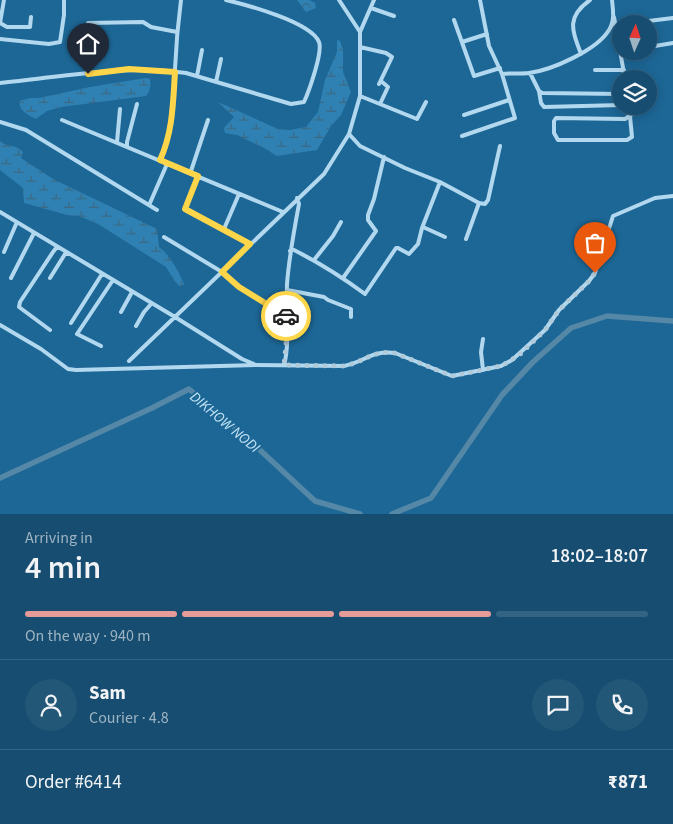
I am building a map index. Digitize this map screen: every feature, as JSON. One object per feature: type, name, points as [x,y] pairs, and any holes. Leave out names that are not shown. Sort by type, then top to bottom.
[{"type":"street","points":[[4,0],[0,23],[7,27],[30,27],[31,17]]},
{"type":"street","points":[[0,39],[49,44],[60,42],[64,0]]},
{"type":"street","points":[[160,160],[171,127],[181,0]]},
{"type":"street","points":[[0,82],[129,69],[175,72],[197,76],[291,104],[304,102],[310,89],[320,44],[314,34],[295,23],[258,8],[226,0]]},
{"type":"street","points":[[339,0],[360,32]]},
{"type":"street","points":[[129,360],[324,174],[349,134],[360,96],[360,32],[374,0]]},
{"type":"street","points":[[462,136],[515,118],[500,68],[489,46],[480,0]]},
{"type":"street","points":[[581,54],[573,34],[573,17],[590,0]]},
{"type":"street","points":[[612,0],[614,15]]},
{"type":"street","points":[[371,8],[394,16]]},
{"type":"street","points":[[658,20],[673,18]]},
{"type":"street","points":[[454,20],[474,76],[500,68]]},
{"type":"street","points":[[88,74],[88,23],[143,22],[151,27],[177,32]]},
{"type":"street","points":[[502,74],[530,73],[577,57],[610,30],[612,22]]},
{"type":"street","points":[[462,42],[487,34]]},
{"type":"street","points":[[658,46],[673,44]]},
{"type":"street","points":[[360,47],[392,56],[380,82],[388,87],[380,104]]},
{"type":"street","points":[[197,76],[202,50]]},
{"type":"street","points":[[216,82],[221,59]]},
{"type":"street","points":[[622,60],[624,70]]},
{"type":"street","points":[[595,70],[612,70]]},
{"type":"street","points":[[530,73],[544,107],[612,105]]},
{"type":"street","points":[[538,91],[542,93],[612,94]]},
{"type":"street","points":[[360,96],[417,119],[426,102]]},
{"type":"street","points":[[464,115],[509,100]]},
{"type":"street","points":[[128,146],[127,142],[137,104]]},
{"type":"street","points":[[117,142],[120,109]]},
{"type":"street","points":[[631,116],[632,137],[627,140],[564,141],[558,140],[554,133],[554,120],[556,118],[625,119],[631,116]]},
{"type":"street","points":[[62,120],[283,212]]},
{"type":"street","points":[[192,174],[191,170],[208,120]]},
{"type":"street","points":[[0,122],[26,130],[157,210]]},
{"type":"street","points":[[349,134],[360,146],[384,156],[405,168],[440,182],[479,204],[486,204],[488,200],[500,146]]},
{"type":"street","points":[[343,278],[376,231],[368,220],[368,215],[384,156]]},
{"type":"street","points":[[148,204],[150,204],[167,164]]},
{"type":"street","points":[[198,176],[185,209],[250,244]]},
{"type":"street","points":[[290,250],[292,249],[314,260],[365,294],[396,248],[400,248],[409,254],[418,246],[440,182]]},
{"type":"street","points":[[224,229],[239,194]]},
{"type":"street","points":[[0,324],[68,369],[76,370],[256,365],[344,366],[351,365],[376,353],[386,352],[395,353],[452,376],[501,366],[518,356],[545,330],[559,310],[595,273],[613,216],[655,198],[673,196]]},
{"type":"street","points":[[284,365],[290,250],[299,204],[297,198]]},
{"type":"street","points":[[466,239],[479,204]]},
{"type":"street","points":[[0,212],[176,317],[242,359],[256,365]]},
{"type":"street","points":[[4,252],[17,222]]},
{"type":"street","points":[[314,260],[342,222]]},
{"type":"street","points":[[423,227],[445,237]]},
{"type":"street","points":[[11,278],[34,233]]},
{"type":"street","points":[[164,237],[222,272],[239,287],[286,315]]},
{"type":"street","points":[[50,330],[19,307],[20,302],[57,247]]},
{"type":"street","points":[[50,278],[65,254],[69,254]]},
{"type":"street","points":[[72,323],[102,274]]},
{"type":"street","points":[[101,346],[77,334],[113,280]]},
{"type":"street","points":[[287,290],[324,297],[351,309],[351,317]]},
{"type":"street","points":[[121,312],[132,292]]},
{"type":"street","points":[[136,326],[152,303]]},
{"type":"street","points":[[483,339],[483,370]]},
{"type":"green space","points":[[297,0],[309,0],[315,3],[316,8],[306,12]]},
{"type":"green space","points":[[337,40],[340,41],[343,49],[343,72],[351,92],[341,115],[331,126],[317,150],[277,156],[237,135],[225,133],[224,128],[234,117],[218,102],[278,129],[290,130],[306,127],[318,112],[325,80],[337,52]]},
{"type":"green space","points":[[146,78],[150,79],[150,84],[146,96],[61,107],[47,111],[36,119],[24,112],[19,101],[90,87]]},
{"type":"green space","points":[[0,141],[20,149],[23,152],[21,158],[53,179],[157,229],[159,247],[177,269],[184,284],[180,287],[166,267],[98,224],[79,216],[67,215],[24,203],[23,188],[0,170]]},
{"type":"waterway","name":"DIKHOW NODI","points":[[392,514],[431,498],[502,395],[533,362],[571,328],[607,316],[673,321]]},
{"type":"waterway","name":"DIKHOW NODI","points":[[0,478],[189,389],[247,438],[315,501],[360,514]]},
{"type":"way so far","points":[[286,316],[284,365],[344,366],[351,365],[376,353],[386,352],[395,353],[452,376],[501,366],[518,356],[545,330],[559,310],[595,273]]},
{"type":"route","points":[[88,74],[129,69],[175,72],[171,127],[160,160],[198,176],[185,209],[250,244],[222,272],[256,299],[286,316]]}]
